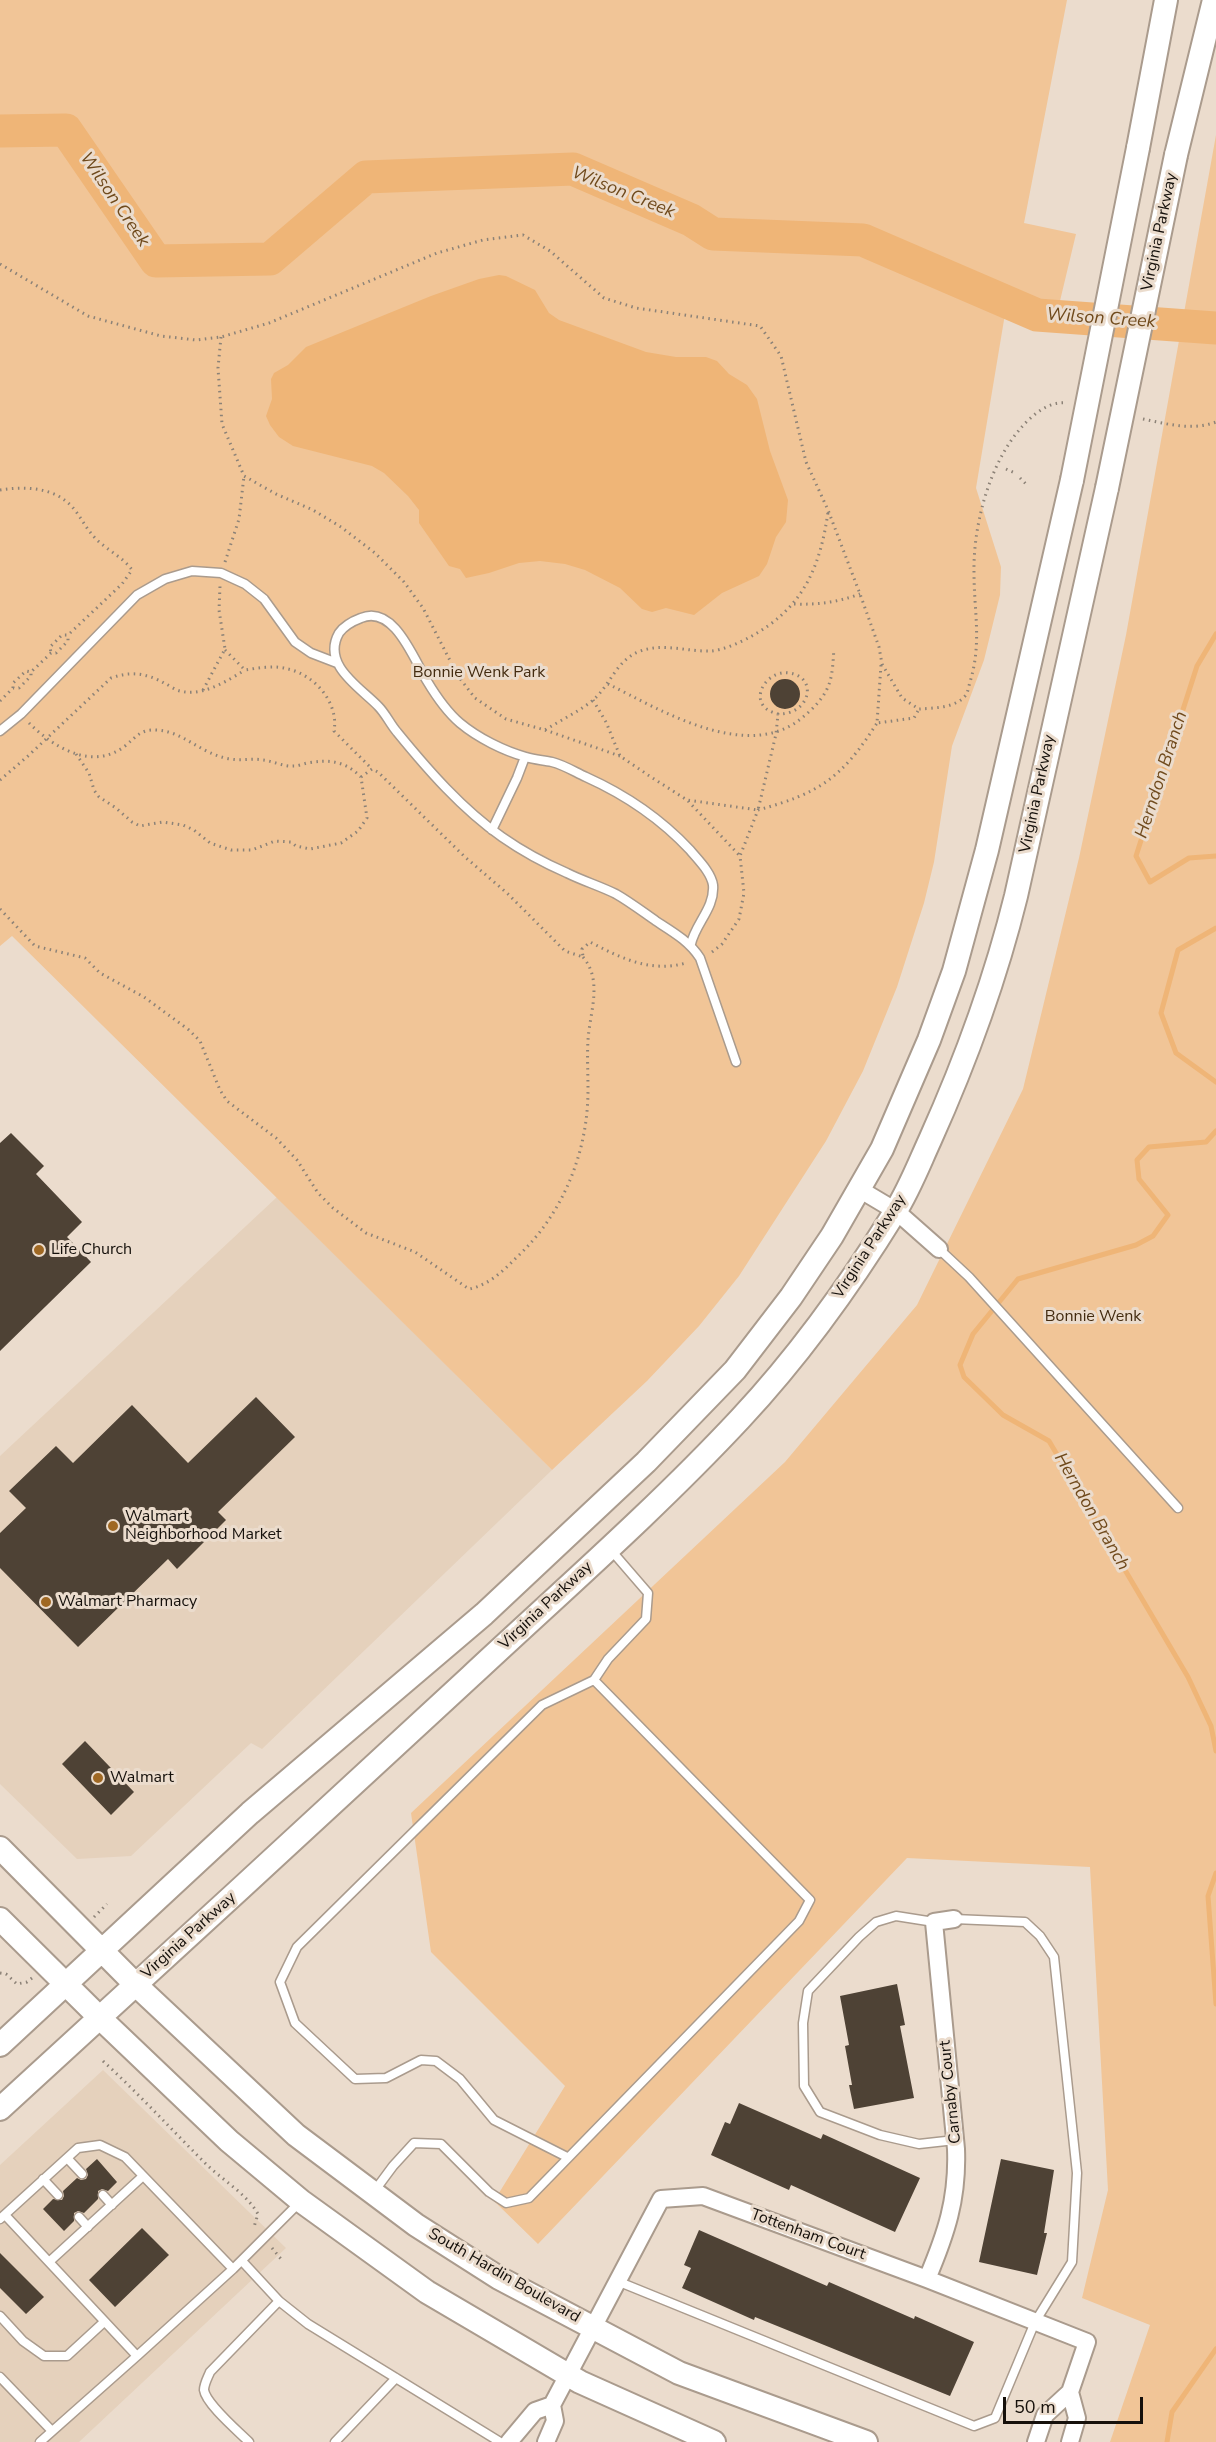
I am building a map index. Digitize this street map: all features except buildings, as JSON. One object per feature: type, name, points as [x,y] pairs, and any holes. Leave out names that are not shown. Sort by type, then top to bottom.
[{"type":"main road","points":[[0,2045],[250,1813],[484,1614],[646,1462],[735,1370],[791,1297],[832,1236],[882,1149],[929,1040],[954,971],[987,850],[1072,480],[1166,0]]},
{"type":"main road","name":"Virginia Parkway","points":[[0,2109],[609,1548],[741,1419],[818,1326],[896,1211],[954,1087],[979,1024],[1000,959],[1107,488],[1176,155],[1214,0]]},
{"type":"main road","points":[[583,1520],[609,1548]]},
{"type":"main road","name":"South Hardin Boulevard","points":[[0,1848],[136,1985],[296,2135],[416,2225],[500,2278],[679,2373],[866,2442]]},
{"type":"main road","points":[[0,1919],[229,2141],[301,2201],[427,2292],[567,2374],[714,2442]]},
{"type":"street","points":[[859,1189],[896,1211],[939,1250]]},
{"type":"street","points":[[934,1922],[954,1919]]},
{"type":"street","name":"Carnaby Court","points":[[927,2279],[944,2240],[954,2204],[957,2168],[934,1922]]},
{"type":"street","name":"Tottenham Court","points":[[546,2442],[555,2421],[552,2406],[567,2374],[661,2199],[703,2196],[927,2279],[1087,2342],[1070,2392]]},
{"type":"street","points":[[1036,2442],[1045,2415],[1070,2392],[1077,2418],[1070,2442]]},
{"type":"street","points":[[509,2442],[534,2411],[552,2406]]},
{"type":"lane","points":[[0,731],[21,714],[137,595],[165,579],[192,571],[221,573],[245,584],[264,599],[295,642],[311,653],[338,663]]},
{"type":"lane","points":[[691,944],[693,933],[707,911],[713,883],[698,859],[665,825],[604,785],[553,762],[525,757],[488,741],[460,723],[436,695],[407,645],[389,622],[376,616],[366,616],[347,625],[339,634],[335,649],[338,663],[350,681],[381,709],[395,730],[430,772],[492,830],[546,864],[618,895],[691,944],[700,958],[736,1062]]},
{"type":"lane","points":[[492,830],[525,757]]},
{"type":"lane","points":[[939,1250],[969,1277],[1178,1508]]},
{"type":"lane","points":[[567,2157],[494,2120],[460,2079],[436,2061],[422,2060],[386,2078],[355,2079],[295,2023],[280,1982],[297,1947],[542,1705],[594,1680],[608,1659],[646,1619],[648,1593],[609,1548]]},
{"type":"lane","points":[[373,2193],[414,2143],[441,2144],[489,2192],[506,2203],[529,2198],[799,1921],[810,1900],[594,1680]]},
{"type":"lane","points":[[934,1922],[896,1916],[876,1922],[808,1991],[803,2023],[804,2086],[820,2112],[880,2135],[919,2144],[956,2140]]},
{"type":"lane","points":[[617,2281],[974,2426],[995,2418],[1035,2322],[1072,2262],[1077,2173],[1054,1957],[1040,1936],[1025,1923],[954,1919]]},
{"type":"lane","points":[[137,2356],[49,2262],[2,2217],[43,2179],[78,2148],[100,2145],[125,2157],[233,2269]]},
{"type":"lane","points":[[67,2158],[81,2174]]},
{"type":"lane","points":[[49,2262],[143,2176]]},
{"type":"lane","points":[[43,2179],[58,2195]]},
{"type":"lane","points":[[103,2195],[112,2205]]},
{"type":"lane","points":[[40,2442],[242,2261],[301,2201]]},
{"type":"lane","points":[[79,2217],[88,2227]]},
{"type":"lane","points":[[242,2261],[279,2301],[308,2324],[500,2442]]},
{"type":"lane","points":[[249,2442],[210,2401],[204,2391],[206,2381],[210,2372],[279,2301]]},
{"type":"lane","points":[[0,2316],[23,2341],[44,2356],[67,2356],[104,2322]]},
{"type":"lane","points":[[0,2377],[52,2431]]},
{"type":"lane","points":[[335,2442],[396,2378]]},
{"type":"path","points":[[0,264],[96,319],[180,340],[196,340],[221,337],[269,323],[437,253],[483,240],[523,235],[550,251],[604,298],[636,308],[760,326],[781,356],[806,462],[828,510],[879,647],[882,664],[877,723],[858,753],[838,774],[814,791],[758,810],[687,800]]},
{"type":"path","points":[[221,337],[218,368],[222,424],[244,476],[276,494],[313,510],[341,527],[375,553],[404,582],[423,608],[458,676],[475,698],[506,719],[620,756],[687,800],[740,856]]},
{"type":"path","points":[[882,664],[902,698],[919,709],[953,704],[966,695],[975,665],[978,616],[974,573],[981,507],[997,465],[1014,435],[1038,412],[1061,402],[1075,404]]},
{"type":"path","points":[[1133,418],[1189,427],[1203,427],[1216,422]]},
{"type":"path","points":[[1006,469],[1015,473]]},
{"type":"path","points":[[1020,478],[1026,484]]},
{"type":"path","points":[[0,490],[22,487],[43,490],[56,496],[74,509],[94,538],[132,570],[122,584],[68,635],[68,641],[56,653],[51,653],[31,672],[32,676],[19,688],[13,688]]},
{"type":"path","points":[[545,730],[593,700],[608,684],[624,659],[641,651],[672,648],[712,651],[743,641],[770,626],[798,600],[813,573],[824,541],[828,510]]},
{"type":"path","points":[[792,604],[817,605],[840,601],[860,594]]},
{"type":"path","points":[[51,653],[50,647],[63,634],[68,635]]},
{"type":"path","points":[[225,649],[245,670]]},
{"type":"path","points":[[608,684],[670,716],[712,730],[761,735],[776,734],[796,723],[817,705],[830,682],[834,649]]},
{"type":"path","points":[[0,780],[111,678],[122,674],[145,675],[180,691],[195,692],[229,680],[245,670],[285,668],[302,673],[329,700],[335,710],[334,731],[372,769],[397,789],[465,857],[508,894],[565,951],[583,957]]},
{"type":"path","points":[[0,701],[13,688],[13,682],[26,671],[31,672]]},
{"type":"path","points":[[788,672],[798,676],[805,683],[808,691],[797,711],[788,715],[778,714],[767,712],[760,703],[760,693],[766,682],[776,675],[788,672]]},
{"type":"path","points":[[593,700],[606,722],[620,756]]},
{"type":"path","points":[[877,723],[914,718],[919,709]]},
{"type":"path","points":[[21,714],[48,738],[76,754],[97,758],[124,747],[141,732],[159,730],[173,732],[208,754],[234,760],[262,759],[295,767],[313,762],[343,763],[361,777],[367,818],[364,825],[341,843],[310,849],[296,846],[291,842],[275,841],[245,852],[210,843],[194,830],[183,825],[163,822],[140,826],[132,822],[99,797],[94,790],[89,773],[76,754]]},
{"type":"path","points":[[0,909],[35,946],[85,958],[100,973],[144,997],[189,1030],[200,1041],[220,1090],[227,1101],[276,1138],[297,1160],[318,1193],[333,1208],[366,1233],[415,1252],[469,1288],[487,1283],[527,1248],[552,1215],[580,1153],[588,1091],[588,1038],[595,980],[591,968],[583,957],[582,949],[590,942],[617,957],[638,964],[675,966],[700,958],[722,944],[739,919],[744,893],[740,856],[758,810],[776,734],[778,714]]},
{"type":"path","points":[[361,777],[372,769]]},
{"type":"path","points":[[81,1929],[107,1904]]},
{"type":"path","points":[[0,1973],[6,1974],[17,1984],[27,1982],[46,1964]]},
{"type":"path","points":[[103,2061],[140,2095],[207,2165],[253,2205],[258,2214],[254,2227],[281,2259]]},
{"type":"shaded area","points":[[499,275],[535,290],[549,313],[559,320],[646,352],[676,357],[706,357],[717,361],[729,374],[747,385],[757,399],[770,451],[788,500],[786,522],[776,537],[767,564],[759,576],[722,593],[694,615],[666,608],[652,612],[642,609],[620,588],[585,570],[565,564],[540,561],[519,563],[466,578],[460,569],[449,566],[419,523],[419,510],[384,473],[372,466],[293,446],[279,437],[270,425],[266,416],[272,399],[271,379],[274,373],[288,365],[306,347],[431,296],[479,279]]},
{"type":"shaded area","points":[[277,1197],[552,1470],[262,1749],[251,1743],[131,1856],[77,1859],[0,1784],[0,1456]]},
{"type":"shaded area","points":[[103,2070],[286,2248],[79,2442],[0,2442],[0,2165]]},
{"type":"green space","name":"Bonnie Wenk Park","points":[[0,0],[1067,0],[1024,223],[1076,234],[1054,326],[1006,308],[976,488],[1001,567],[1000,595],[984,660],[952,746],[934,862],[924,903],[897,987],[863,1071],[826,1141],[739,1276],[699,1326],[647,1381],[552,1470],[12,936],[0,946]]},
{"type":"green space","name":"Bonnie Wenk","points":[[1216,135],[1216,2442],[1110,2442],[1150,2325],[1082,2298],[1108,2190],[1090,1867],[907,1858],[538,2244],[494,2201],[565,2086],[431,1952],[411,1813],[785,1462],[917,1305],[1023,1089],[1079,858],[1126,635]]},
{"type":"waterway","name":"Wilson Creek","points":[[0,131],[66,130],[156,261],[270,259],[366,177],[573,169],[691,220],[713,234],[863,240],[1037,315],[1216,328]]},
{"type":"waterway","name":"Herndon Branch","points":[[1216,634],[1197,666],[1136,856],[1150,882],[1189,858],[1216,856]]},
{"type":"waterway","name":"Herndon Branch","points":[[1216,928],[1178,950],[1161,1013],[1176,1053],[1216,1082]]},
{"type":"waterway","name":"Herndon Branch","points":[[1216,1131],[1206,1142],[1149,1147],[1137,1160],[1139,1179],[1168,1215],[1153,1236],[1136,1245],[1018,1279],[973,1334],[960,1365],[964,1377],[1003,1415],[1049,1441],[1188,1677],[1211,1726],[1216,1751]]},
{"type":"waterway","name":"Herndon Branch","points":[[1216,1873],[1208,1896],[1216,2004]]},
{"type":"waterway","name":"Herndon Branch","points":[[1167,2442],[1172,2412],[1216,2349]]},
{"type":"place","name":"Life Church","points":[[39,1250]]},
{"type":"place","name":"Walmart Neighborhood Market","points":[[113,1526]]},
{"type":"place","name":"Walmart Pharmacy","points":[[46,1602]]},
{"type":"place","name":"Walmart","points":[[98,1778]]}]
